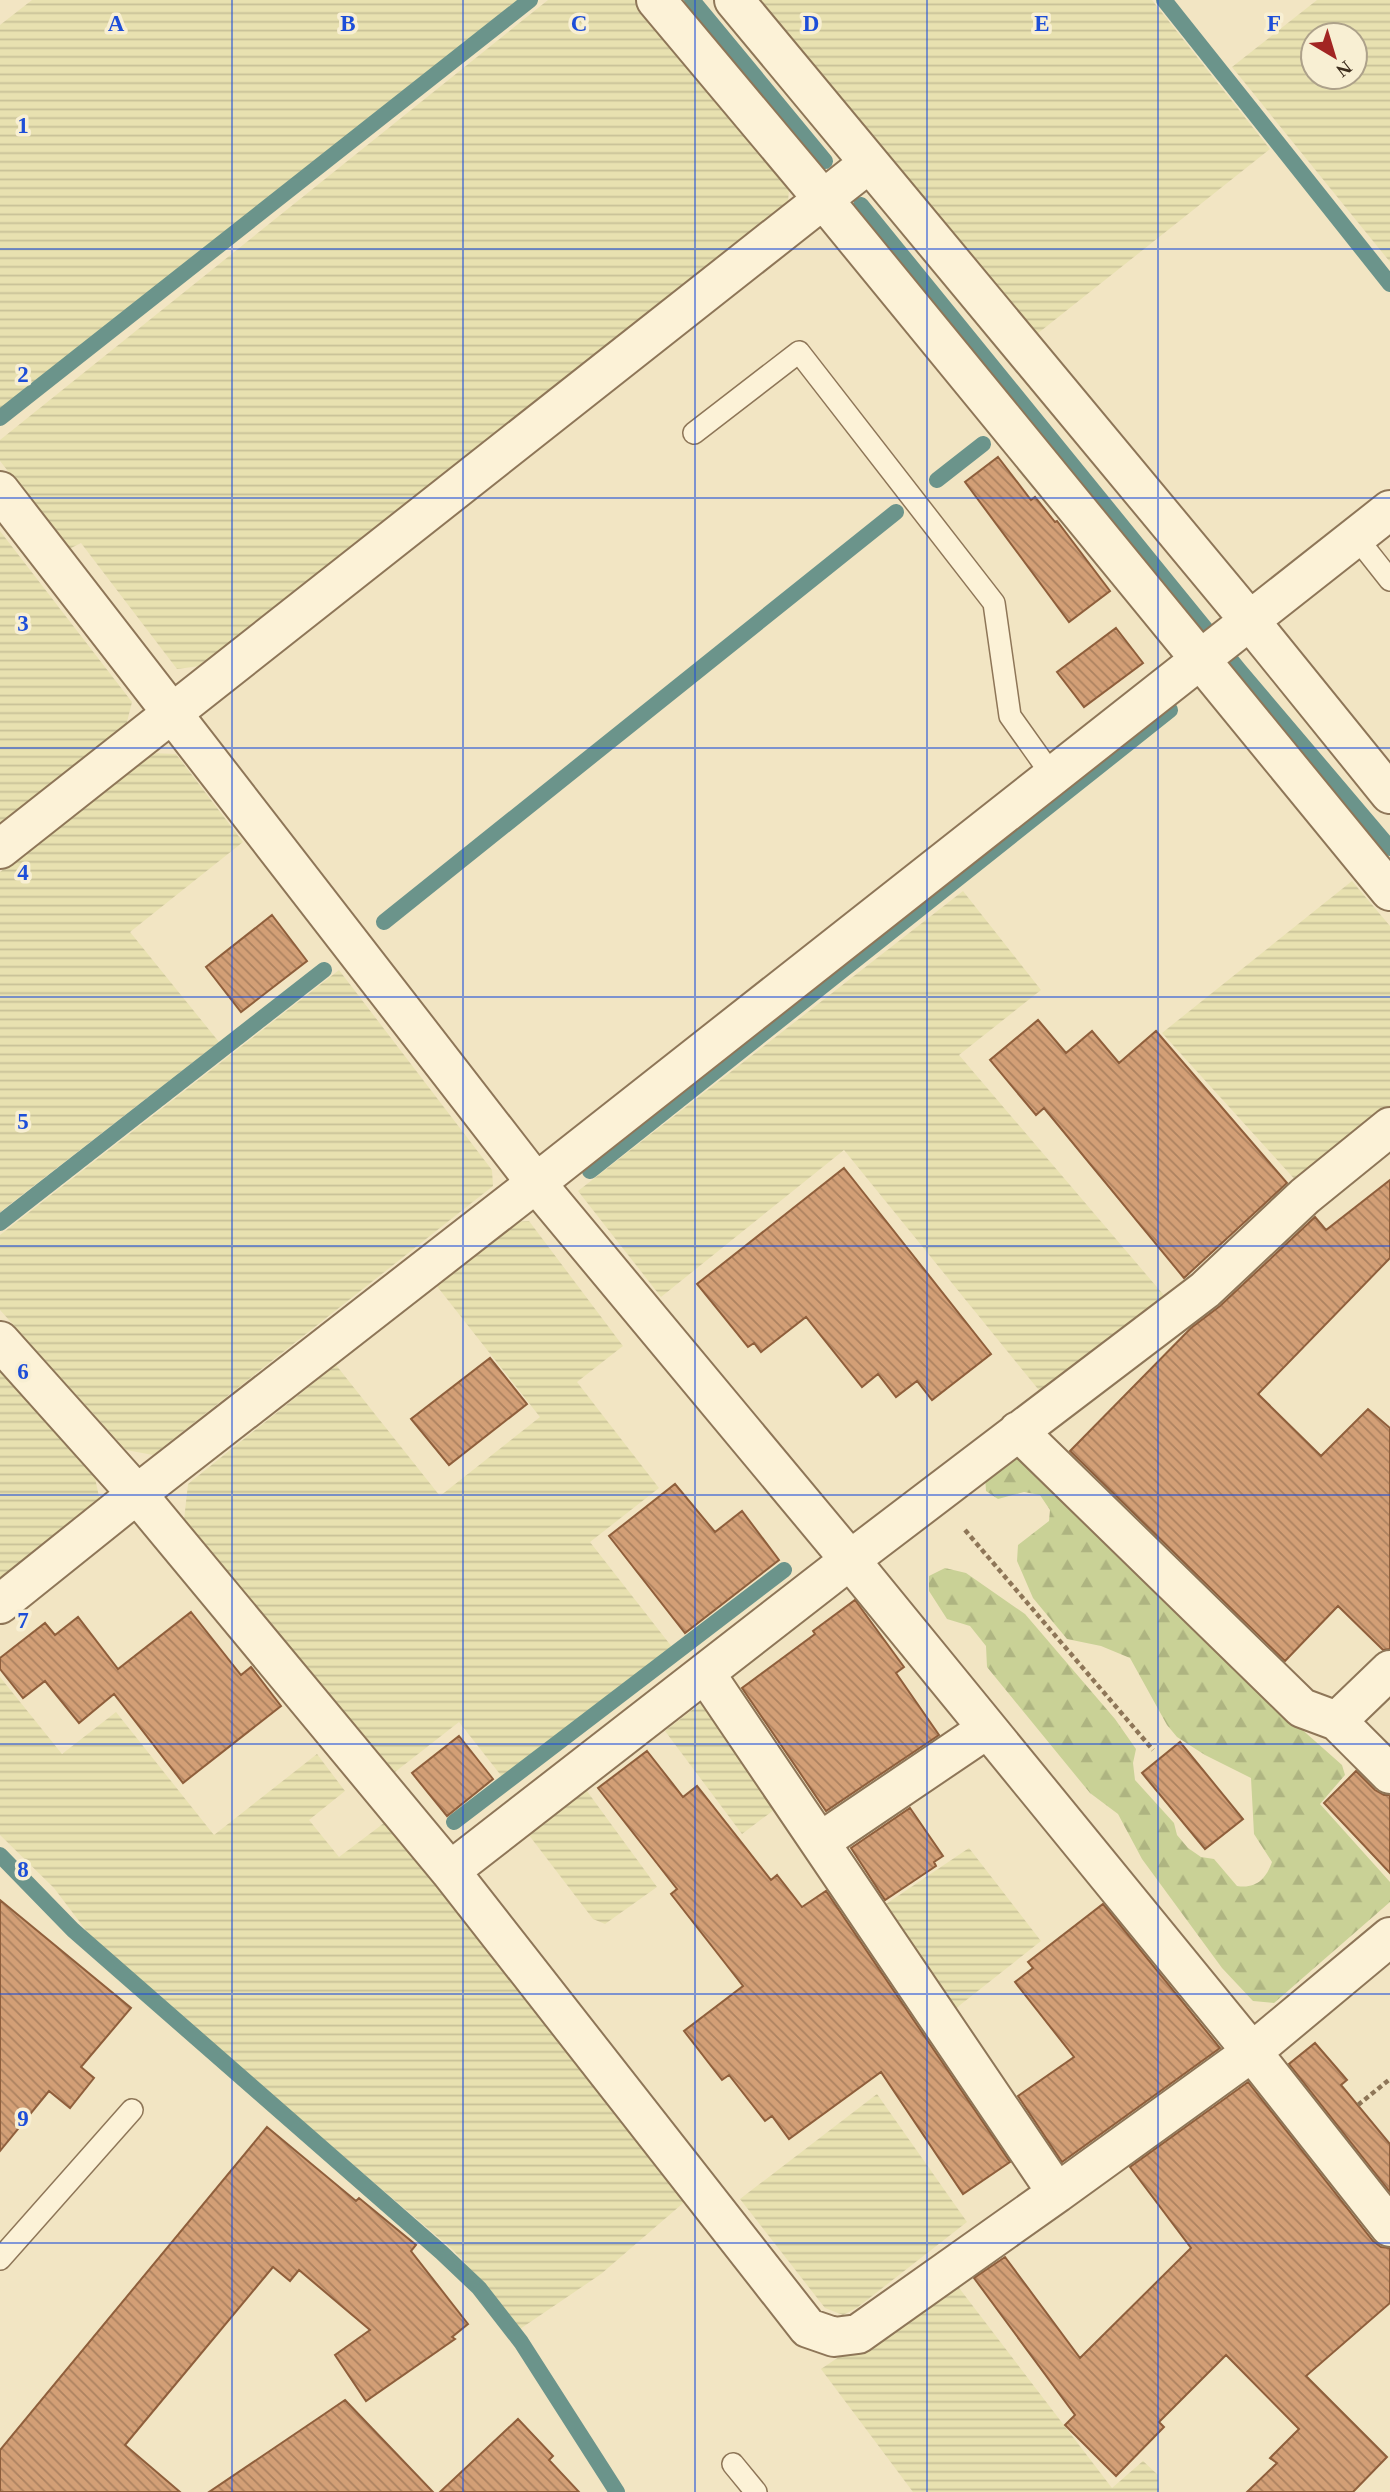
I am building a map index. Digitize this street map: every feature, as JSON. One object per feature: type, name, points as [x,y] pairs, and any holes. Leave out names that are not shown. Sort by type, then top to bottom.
[{"type":"street","points":[[656,0],[823,199],[1390,891]]},
{"type":"street","points":[[734,0],[1250,621],[1390,794]]},
{"type":"street","points":[[0,849],[868,163]]},
{"type":"street","points":[[0,491],[536,1183],[850,1560],[1252,2052],[1390,2227]]},
{"type":"street","points":[[0,1604],[1390,510]]},
{"type":"street","points":[[450,1871],[850,1560],[1205,1290],[1305,1196],[1390,1127]]},
{"type":"street","points":[[0,1342],[137,1494],[450,1871],[808,2328],[834,2337],[858,2334],[1252,2052],[1390,1937]]},
{"type":"street","points":[[1018,1431],[1302,1709],[1337,1721],[1390,1774]]},
{"type":"street","points":[[1337,1721],[1390,1670]]},
{"type":"street","points":[[705,1673],[1057,2193]]},
{"type":"street","points":[[820,1842],[987,1729]]},
{"type":"lane","points":[[694,433],[799,352],[993,603],[1010,716],[1052,775]]},
{"type":"lane","points":[[1356,537],[1390,580]]},
{"type":"lane","points":[[0,2259],[132,2110]]},
{"type":"lane","points":[[733,2464],[756,2492]]},
{"type":"path","points":[[935,1495],[1153,1750]]},
{"type":"path","points":[[1358,2105],[1390,2079]]},
{"type":"shaded area","points":[[32,0],[522,0],[0,412],[0,25]]},
{"type":"shaded area","points":[[548,0],[639,0],[790,178],[788,202],[200,666],[177,669],[81,543],[69,549],[0,461],[0,440]]},
{"type":"shaded area","points":[[759,0],[1152,0],[1270,149],[1037,334]]},
{"type":"shaded area","points":[[1317,0],[1390,0],[1390,262],[1232,67]]},
{"type":"shaded area","points":[[0,531],[132,702],[124,734],[0,830]]},
{"type":"shaded area","points":[[150,753],[176,754],[243,842],[130,932],[219,1042],[0,1212],[0,872]]},
{"type":"shaded area","points":[[1352,881],[1390,926],[1390,1108],[1298,1183],[1162,1033]]},
{"type":"shaded area","points":[[963,891],[1041,990],[959,1055],[1168,1300],[1042,1394],[844,1150],[661,1297],[578,1191]]},
{"type":"shaded area","points":[[339,970],[492,1170],[493,1186],[153,1455],[126,1450],[0,1310],[0,1235]]},
{"type":"shaded area","points":[[529,1221],[623,1346],[577,1382],[659,1488],[590,1542],[672,1647],[503,1778],[459,1722],[395,1772],[184,1520],[188,1484],[336,1365],[440,1496],[540,1417],[436,1285],[515,1222]]},
{"type":"shaded area","points":[[0,1371],[95,1478],[100,1501],[0,1582]]},
{"type":"shaded area","points":[[0,1677],[62,1754],[116,1712],[214,1835],[317,1754],[345,1791],[309,1820],[339,1857],[388,1820],[689,2198],[601,2274],[520,2329],[453,2250],[160,2000],[91,1937],[54,1888],[0,1835]]},
{"type":"shaded area","points":[[709,1697],[783,1803],[742,1834],[665,1731]]},
{"type":"shaded area","points":[[584,1787],[657,1887],[605,1924],[593,1919],[525,1830]]},
{"type":"shaded area","points":[[969,1848],[1041,1941],[955,2009],[886,1904]]},
{"type":"shaded area","points":[[877,2094],[967,2222],[858,2307],[843,2315],[825,2308],[740,2199]]},
{"type":"shaded area","points":[[953,2280],[1112,2488],[1143,2461],[1158,2475],[1159,2492],[913,2492],[821,2369]]},
{"type":"green space","points":[[1015,1453],[1289,1718],[1342,1765],[1345,1775],[1320,1804],[1390,1882],[1390,1902],[1274,2003],[1253,2001],[1222,1968],[1142,1859],[1118,1814],[1090,1793],[987,1667],[986,1646],[970,1626],[947,1619],[929,1591],[929,1576],[945,1568],[966,1573],[1025,1614],[1115,1719],[1136,1749],[1133,1763],[1135,1780],[1174,1823],[1177,1835],[1188,1848],[1201,1857],[1214,1859],[1237,1886],[1250,1886],[1263,1878],[1272,1862],[1254,1834],[1251,1778],[1205,1755],[1177,1737],[1167,1725],[1130,1658],[1101,1646],[1067,1639],[1033,1598],[1017,1561],[1018,1545],[1049,1521],[1050,1510],[1040,1495],[1024,1492],[998,1499],[986,1491],[985,1476]]},
{"type":"building","points":[[998,457],[1031,500],[1035,497],[1055,522],[1057,521],[1110,591],[1069,622],[965,482]]},
{"type":"building","points":[[1116,628],[1143,663],[1084,707],[1057,672]]},
{"type":"building","points":[[272,915],[307,961],[241,1012],[206,967]]},
{"type":"building","points":[[1038,1020],[1066,1053],[1092,1031],[1119,1063],[1156,1031],[1287,1183],[1184,1278],[1044,1108],[1036,1115],[990,1060]]},
{"type":"building","points":[[844,1168],[991,1354],[932,1400],[917,1381],[896,1397],[878,1374],[862,1387],[806,1317],[761,1352],[754,1343],[748,1347],[697,1284]]},
{"type":"building","points":[[1390,1180],[1390,1258],[1258,1394],[1321,1456],[1368,1409],[1390,1428],[1390,1649],[1383,1650],[1338,1606],[1285,1661],[1070,1451],[1191,1328],[1220,1306],[1315,1217],[1326,1230]]},
{"type":"building","points":[[490,1358],[527,1404],[449,1465],[411,1419]]},
{"type":"building","points":[[675,1484],[715,1532],[742,1511],[779,1560],[685,1633],[609,1536]]},
{"type":"building","points":[[855,1600],[904,1667],[896,1673],[939,1735],[826,1811],[742,1688],[815,1634],[813,1631]]},
{"type":"building","points":[[191,1612],[241,1675],[251,1667],[281,1706],[183,1783],[114,1694],[79,1723],[45,1681],[23,1698],[0,1669],[0,1658],[45,1623],[55,1635],[78,1617],[118,1669]]},
{"type":"building","points":[[459,1736],[493,1779],[447,1816],[412,1773]]},
{"type":"building","points":[[1180,1742],[1243,1819],[1205,1849],[1142,1773]]},
{"type":"building","points":[[647,1751],[683,1797],[697,1786],[771,1880],[777,1875],[802,1907],[826,1891],[1010,2162],[963,2194],[881,2072],[789,2139],[772,2116],[765,2121],[729,2075],[722,2080],[684,2031],[743,1986],[671,1894],[677,1889],[598,1788]]},
{"type":"building","points":[[1356,1771],[1375,1790],[1390,1795],[1390,1873],[1324,1803]]},
{"type":"building","points":[[910,1808],[943,1856],[934,1862],[936,1866],[885,1900],[851,1848]]},
{"type":"building","points":[[0,1900],[131,2008],[81,2067],[94,2078],[70,2108],[49,2091],[0,2151]]},
{"type":"building","points":[[1103,1904],[1220,2048],[1062,2162],[1018,2096],[1074,2057],[1015,1982],[1033,1968],[1028,1962]]},
{"type":"building","points":[[1315,2043],[1347,2080],[1341,2085],[1390,2144],[1390,2192],[1289,2064]]},
{"type":"building","points":[[1248,2082],[1373,2241],[1381,2247],[1390,2248],[1390,2303],[1306,2376],[1387,2457],[1353,2492],[1247,2492],[1277,2463],[1270,2458],[1299,2429],[1226,2355],[1159,2422],[1164,2427],[1116,2476],[1065,2425],[1075,2415],[974,2278],[1005,2257],[1080,2358],[1191,2248],[1130,2167]]},
{"type":"building","points":[[267,2127],[356,2201],[359,2198],[416,2245],[411,2251],[468,2324],[452,2337],[455,2339],[366,2401],[335,2355],[370,2330],[299,2270],[290,2281],[273,2267],[125,2445],[180,2492],[0,2492],[0,2450]]},
{"type":"building","points":[[345,2400],[433,2492],[209,2492],[320,2417]]},
{"type":"building","points":[[518,2419],[553,2456],[549,2460],[579,2492],[440,2492]]},
{"type":"waterway","points":[[0,418],[530,0]]},
{"type":"waterway","points":[[692,0],[825,161]]},
{"type":"waterway","points":[[1164,0],[1390,284]]},
{"type":"waterway","points":[[861,205],[1239,670],[1390,848]]},
{"type":"waterway","points":[[937,480],[983,444]]},
{"type":"waterway","points":[[384,922],[896,512]]},
{"type":"waterway","points":[[590,1171],[1170,710]]},
{"type":"waterway","points":[[0,1223],[324,970]]},
{"type":"waterway","points":[[454,1822],[784,1570]]},
{"type":"waterway","points":[[0,1855],[73,1930],[479,2288],[521,2342],[617,2492]]}]
